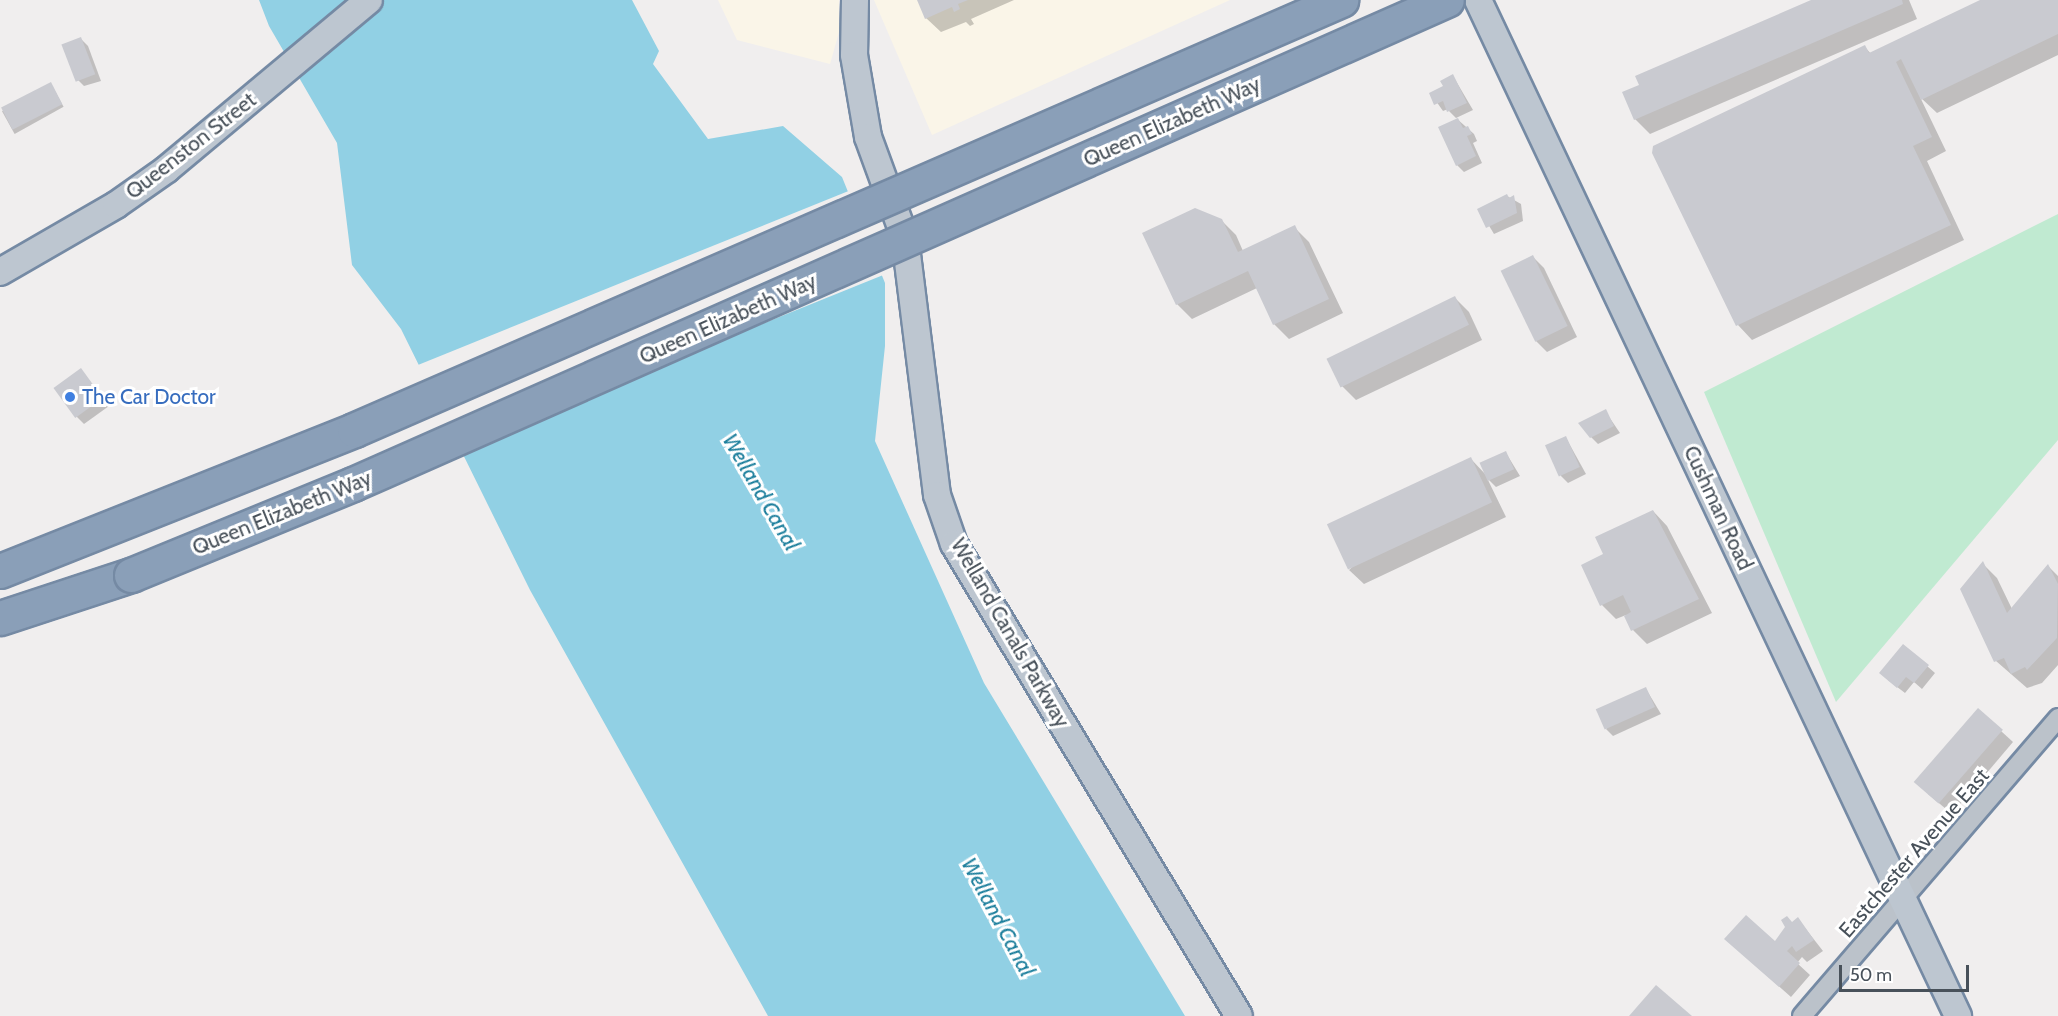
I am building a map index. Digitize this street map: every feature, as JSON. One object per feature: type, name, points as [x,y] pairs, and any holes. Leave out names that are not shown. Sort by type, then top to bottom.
[{"type":"highway","name":"Queen Elizabeth Way","points":[[0,571],[354,430],[1341,0]]},
{"type":"highway","name":"Queen Elizabeth Way","points":[[0,618],[131,575],[353,484],[1447,0]]},
{"type":"main road","name":"Queenston Street","points":[[0,272],[116,205],[167,169],[369,0]]},
{"type":"main road","name":"Welland Canals Parkway","points":[[855,0],[854,55],[868,137],[905,237],[937,495],[954,544],[1239,1016]]},
{"type":"main road","name":"Cushman Road","points":[[1478,0],[1958,1016]]},
{"type":"street","name":"Eastchester Avenue East","points":[[1802,1016],[2058,718]]},
{"type":"shaded area","points":[[718,0],[839,0],[839,32],[830,64],[737,40]]},
{"type":"shaded area","points":[[874,0],[1230,0],[932,135]]},
{"type":"green space","points":[[2058,214],[2058,440],[1836,702],[1704,392]]},
{"type":"water","name":"Welland Canal","points":[[259,0],[632,0],[659,51],[653,64],[708,139],[783,126],[842,177],[885,283],[885,346],[875,441],[984,683],[1185,1016],[768,1016],[530,590],[401,329],[352,265],[337,143],[269,26]]},
{"type":"pier","points":[[851,190],[885,274],[450,450],[416,366]]},
{"type":"building","points":[[917,0],[968,0],[958,4],[960,9],[954,12],[952,7],[925,19]]},
{"type":"building","points":[[1811,0],[1902,0],[1903,4],[1634,120],[1622,92],[1639,85],[1635,76]]},
{"type":"building","points":[[1980,0],[2058,0],[2058,34],[1921,100],[1901,59],[1896,62],[1932,137],[1913,146],[1951,225],[1736,326],[1652,153],[1653,146],[1865,45],[1869,53]]},
{"type":"building","points":[[81,37],[95,74],[76,82],[61,45]]},
{"type":"building","points":[[1453,74],[1467,103],[1447,112],[1443,101],[1434,105],[1429,93],[1443,86],[1440,81]]},
{"type":"building","points":[[51,82],[62,104],[12,130],[1,107]]},
{"type":"building","points":[[1458,118],[1463,128],[1468,126],[1472,134],[1467,136],[1476,156],[1456,166],[1438,127]]},
{"type":"building","points":[[1507,194],[1509,198],[1514,195],[1517,213],[1486,228],[1477,209]]},
{"type":"building","points":[[1195,208],[1222,219],[1238,252],[1295,225],[1329,299],[1273,325],[1248,271],[1176,305],[1142,233]]},
{"type":"building","points":[[1533,255],[1568,326],[1535,342],[1501,271]]},
{"type":"building","points":[[1455,296],[1469,325],[1341,387],[1326,359]]},
{"type":"building","points":[[81,368],[103,398],[75,418],[53,388]]},
{"type":"building","points":[[1606,409],[1614,426],[1590,438],[1578,423]]},
{"type":"building","points":[[1566,436],[1580,467],[1559,476],[1545,445]]},
{"type":"building","points":[[1506,451],[1514,469],[1488,481],[1480,463]]},
{"type":"building","points":[[1471,457],[1492,502],[1348,570],[1327,524]]},
{"type":"building","points":[[1653,510],[1699,599],[1631,631],[1624,616],[1631,612],[1623,595],[1600,606],[1581,565],[1603,554],[1595,537]]},
{"type":"building","points":[[1983,561],[2007,613],[2048,564],[2058,584],[2057,638],[2027,670],[2025,667],[2011,674],[2004,658],[1994,662],[1960,589]]},
{"type":"building","points":[[1903,644],[1929,665],[1914,683],[1906,677],[1897,688],[1879,673]]},
{"type":"building","points":[[1646,687],[1655,707],[1605,729],[1596,709]]},
{"type":"building","points":[[1978,708],[2003,730],[1939,804],[1914,782]]},
{"type":"building","points":[[1746,915],[1775,941],[1785,927],[1781,920],[1787,916],[1792,922],[1798,917],[1814,940],[1796,952],[1792,946],[1787,951],[1800,963],[1779,987],[1724,939]]},
{"type":"building","points":[[1656,985],[1692,1016],[1629,1016]]},
{"type":"place","name":"The Car Doctor","points":[[70,397]]}]
